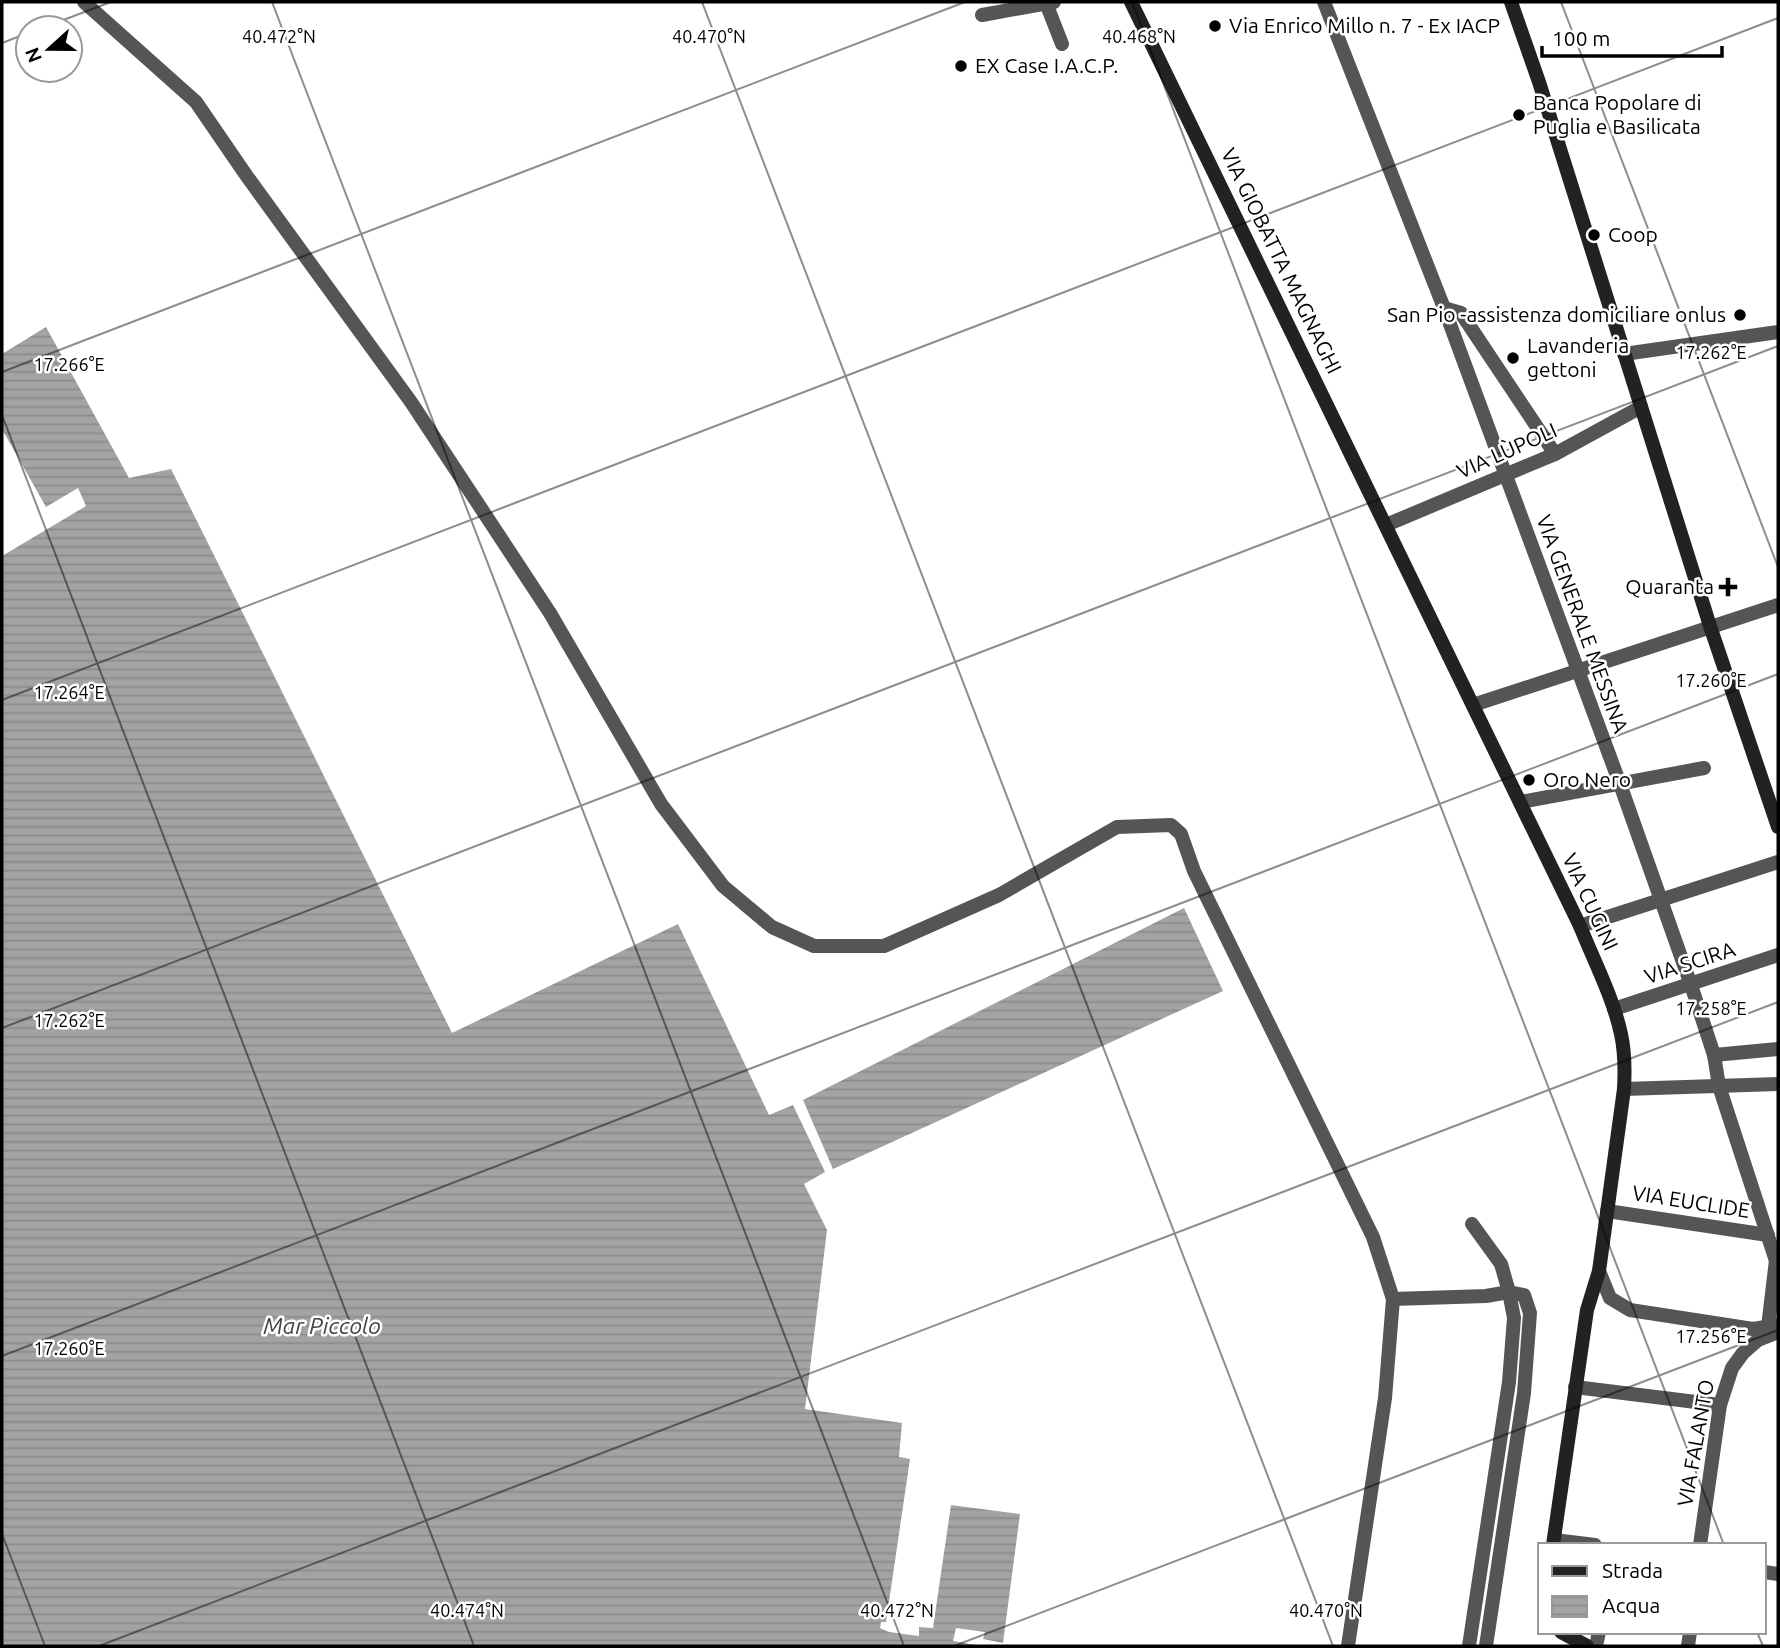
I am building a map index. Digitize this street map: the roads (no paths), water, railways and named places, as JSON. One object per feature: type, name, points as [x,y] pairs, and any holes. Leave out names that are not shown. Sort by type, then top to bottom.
[{"type":"main road","name":"VIA GIOBATTA MAGNAGHI","points":[[1131,2],[1389,532]]},
{"type":"main road","points":[[1511,2],[1539,82],[1710,626],[1778,827]]},
{"type":"main road","name":"VIA CUGINI","points":[[1389,532],[1580,926],[1622,1035],[1624,1089],[1599,1271],[1587,1310],[1554,1542]]},
{"type":"main road","points":[[1565,1634],[1587,1646]]},
{"type":"street","points":[[83,2],[196,102],[411,402],[550,613],[661,804],[723,886],[772,927],[814,946],[884,946],[999,895],[1117,827],[1171,825],[1181,834],[1194,871],[1373,1237],[1393,1299],[1385,1398],[1348,1646]]},
{"type":"street","name":"VIA GENERALE MESSINA","points":[[1324,2],[1444,308],[1662,901],[1714,1055],[1719,1086],[1777,1264]]},
{"type":"street","points":[[982,15],[1050,6],[1062,44]]},
{"type":"street","points":[[1444,308],[1461,313],[1555,454]]},
{"type":"street","points":[[1624,354],[1778,332]]},
{"type":"street","name":"VIA LÙPOLI","points":[[1389,532],[1555,454],[1641,407]]},
{"type":"street","points":[[1474,705],[1778,605]]},
{"type":"street","points":[[1520,802],[1704,768]]},
{"type":"street","points":[[1580,926],[1778,862]]},
{"type":"street","name":"VIA SCIRA","points":[[1614,1009],[1778,955]]},
{"type":"street","points":[[1714,1055],[1778,1049]]},
{"type":"street","points":[[1624,1089],[1778,1084]]},
{"type":"street","name":"VIA EUCLIDE","points":[[1607,1211],[1768,1236]]},
{"type":"street","points":[[1469,1646],[1509,1382],[1514,1318],[1501,1264],[1472,1224]]},
{"type":"street","points":[[1599,1271],[1611,1298],[1630,1310],[1753,1329],[1775,1328],[1777,1264]]},
{"type":"street","points":[[1393,1299],[1486,1296],[1509,1292],[1524,1295],[1531,1313],[1524,1393],[1486,1646]]},
{"type":"street","points":[[1734,1326],[1741,1339],[1743,1353]]},
{"type":"street","name":"VIA FALANTO","points":[[1700,1543],[1720,1405],[1732,1368],[1743,1353],[1775,1328]]},
{"type":"street","points":[[1575,1387],[1720,1405]]},
{"type":"water","name":"Mar Piccolo","points":[[46,327],[129,478],[171,469],[452,1033],[678,924],[769,1115],[793,1105],[825,1172],[804,1184],[827,1230],[805,1409],[902,1423],[899,1457],[910,1459],[886,1622],[881,1622],[880,1628],[889,1632],[919,1636],[919,1627],[933,1628],[951,1505],[1020,1514],[1003,1643],[983,1639],[985,1632],[956,1628],[953,1641],[982,1646],[2,1646],[2,556],[86,506],[78,488],[46,507],[2,429],[2,354]]},
{"type":"water","points":[[1184,908],[1223,991],[833,1169],[803,1100]]},
{"type":"place","name":"Via Enrico Millo n. 7 - Ex IACP","points":[[1215,26]]},
{"type":"place","name":"EX Case I.A.C.P.","points":[[961,66]]},
{"type":"place","name":"Banca Popolare di Puglia e Basilicata","points":[[1519,115]]},
{"type":"place","name":"Coop","points":[[1594,235]]},
{"type":"place","name":"San Pio -assistenza domiciliare onlus","points":[[1740,315]]},
{"type":"place","name":"Lavanderia gettoni","points":[[1513,358]]},
{"type":"place","name":"Quaranta","points":[[1728,587]]},
{"type":"place","name":"Oro Nero","points":[[1529,780]]}]
